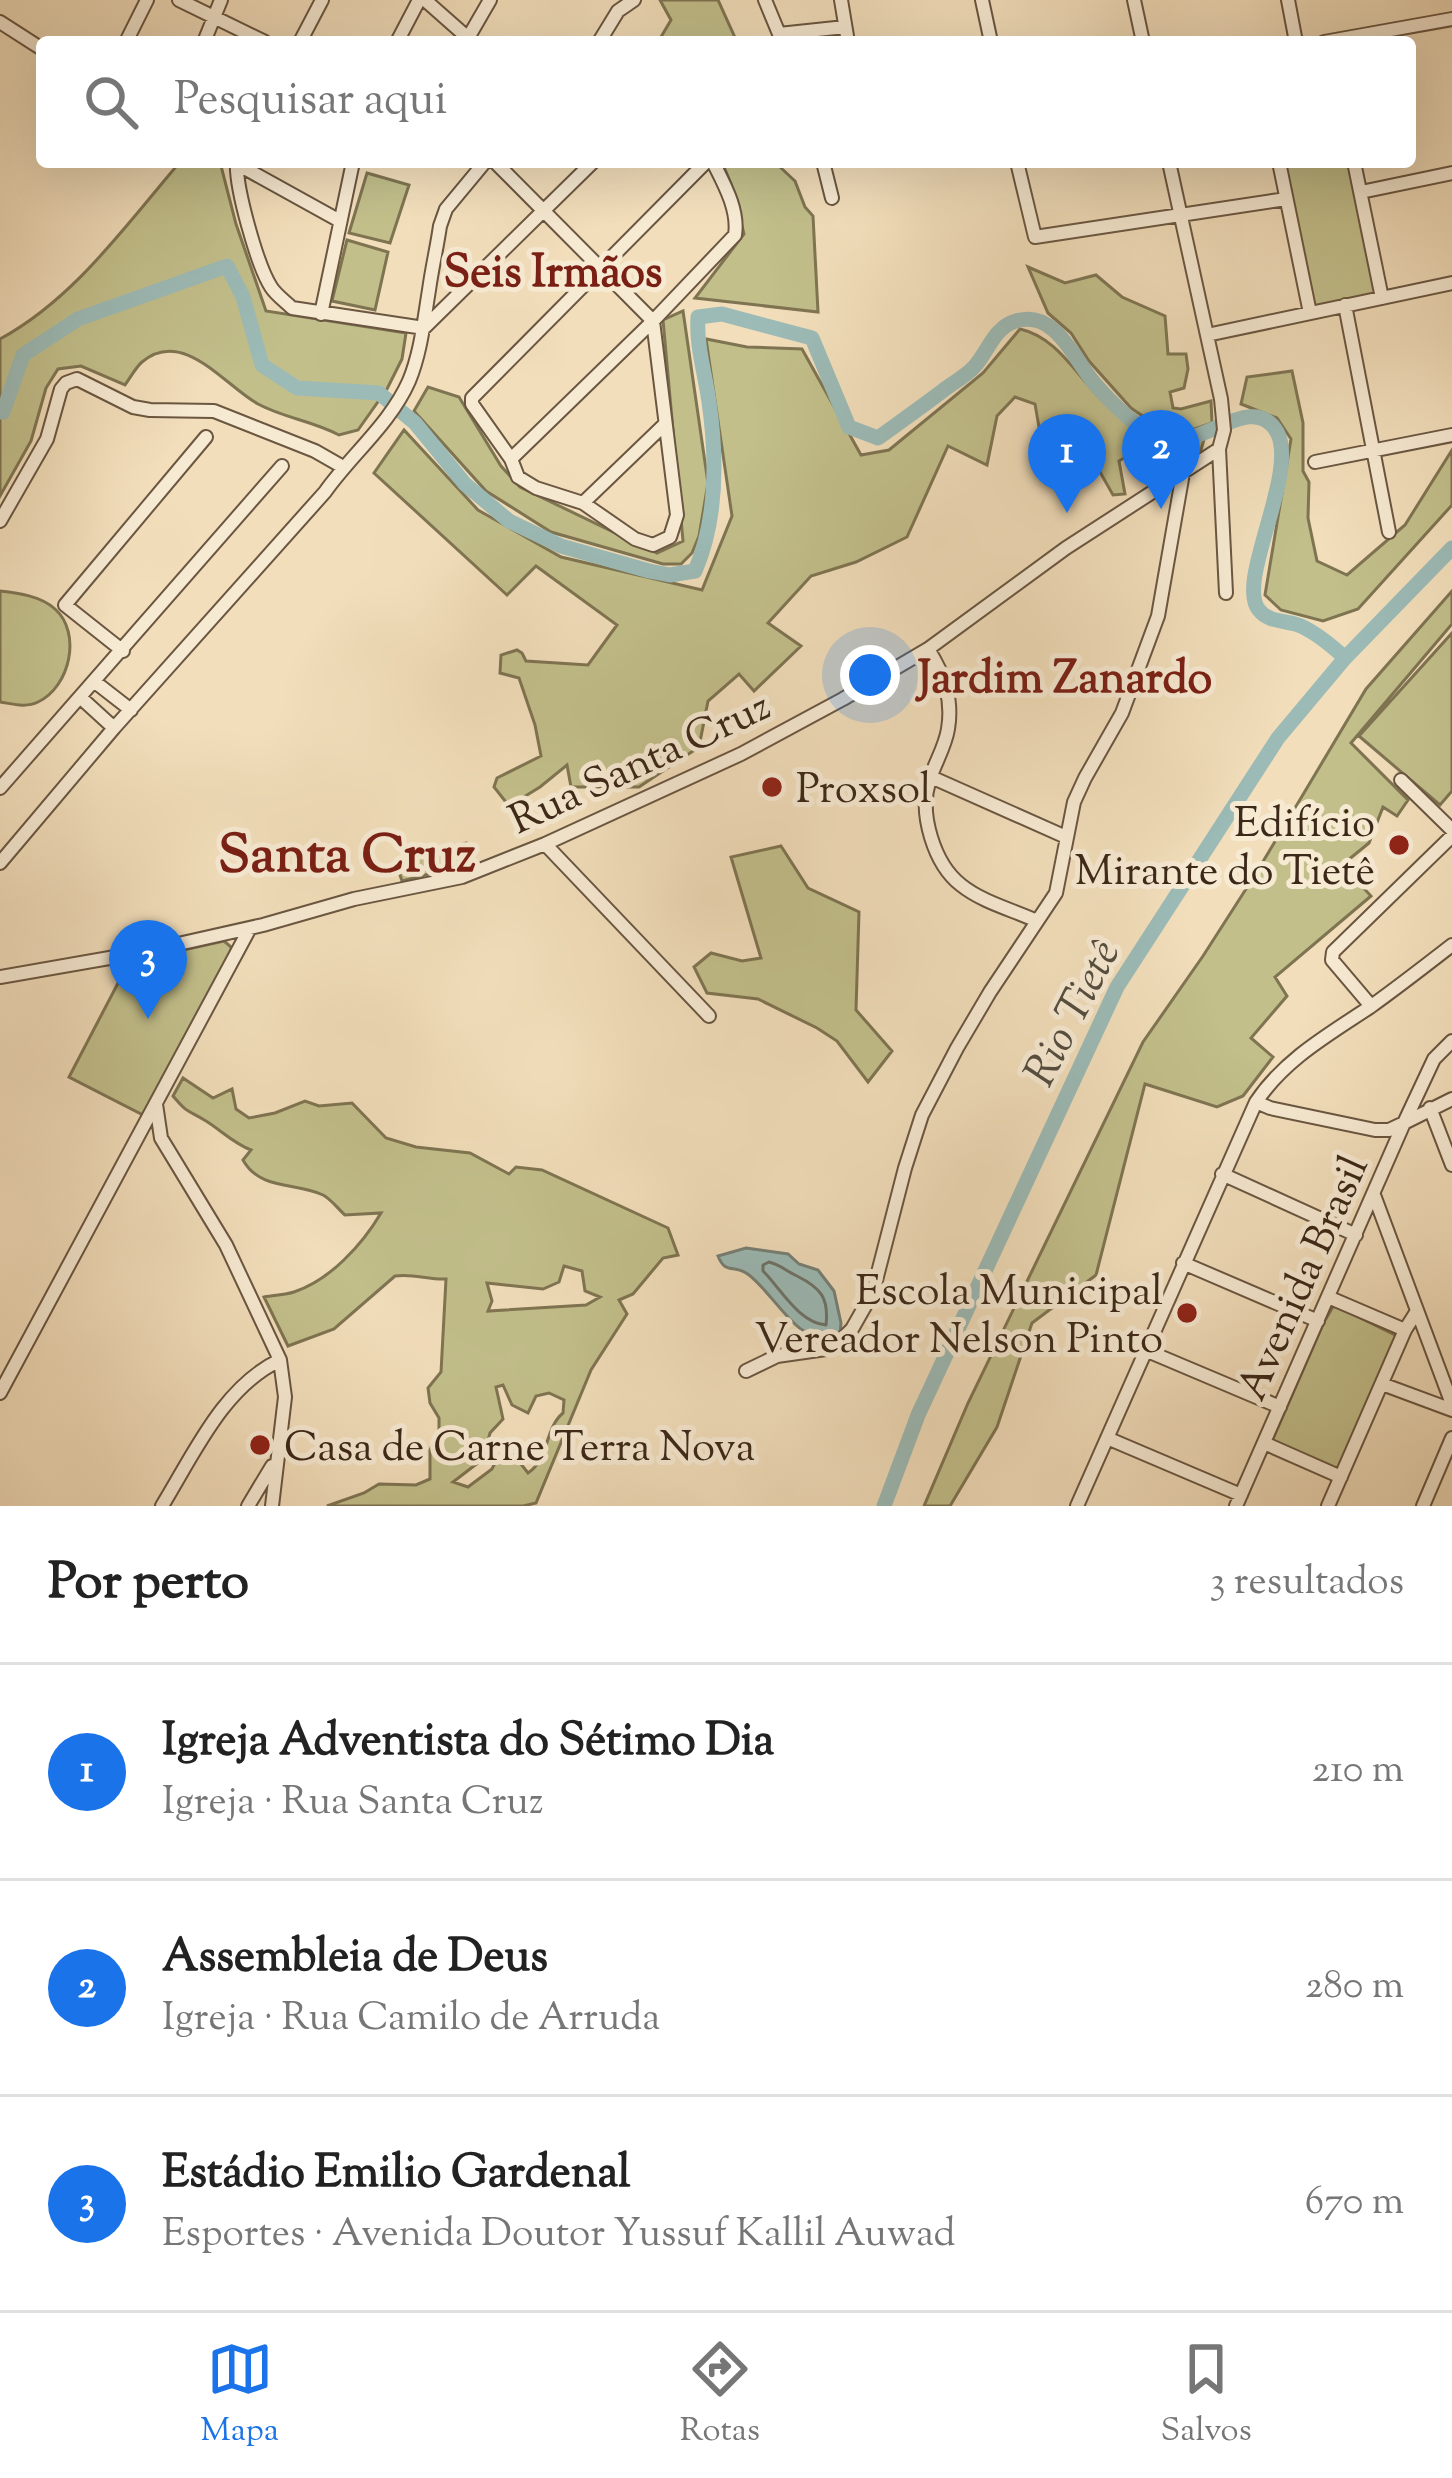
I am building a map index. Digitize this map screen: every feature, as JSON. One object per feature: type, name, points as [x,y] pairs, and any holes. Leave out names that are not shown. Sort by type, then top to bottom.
[{"type":"street","points":[[129,36],[147,0]]},
{"type":"street","points":[[178,0],[253,36]]},
{"type":"street","points":[[207,36],[220,0]]},
{"type":"street","points":[[303,36],[322,0]]},
{"type":"street","points":[[401,36],[422,0],[466,36]]},
{"type":"street","points":[[469,36],[490,0]]},
{"type":"street","points":[[604,36],[607,0]]},
{"type":"street","points":[[605,36],[618,11],[634,0]]},
{"type":"street","points":[[765,0],[780,36]]},
{"type":"street","points":[[841,0],[847,35]]},
{"type":"street","points":[[982,0],[990,36]]},
{"type":"street","points":[[1134,0],[1142,36]]},
{"type":"street","points":[[1288,0],[1295,36]]},
{"type":"street","points":[[1357,36],[1452,19]]},
{"type":"street","points":[[0,22],[36,46]]},
{"type":"street","points":[[237,168],[270,286],[292,308],[424,328]]},
{"type":"street","points":[[246,168],[340,221]]},
{"type":"street","points":[[321,314],[352,168]]},
{"type":"street","points":[[0,863],[343,467],[361,452],[403,392],[424,328],[440,226],[446,209],[480,168]]},
{"type":"street","points":[[501,168],[603,268],[653,321],[677,515],[670,537],[653,545],[635,539],[583,503],[518,477],[511,459],[472,404],[476,393],[603,268],[704,168]]},
{"type":"street","points":[[424,328],[587,168]]},
{"type":"street","points":[[511,459],[735,235],[732,206],[713,168]]},
{"type":"street","points":[[825,168],[832,198]]},
{"type":"street","points":[[1018,168],[1035,237],[1286,199]]},
{"type":"street","points":[[1170,168],[1223,423],[1219,449],[1226,593]]},
{"type":"street","points":[[1281,168],[1310,313]]},
{"type":"street","points":[[1355,168],[1382,298]]},
{"type":"street","points":[[1361,193],[1452,173]]},
{"type":"street","points":[[1208,335],[1452,283]]},
{"type":"street","points":[[1345,305],[1389,532]]},
{"type":"street","points":[[0,521],[47,439],[62,389],[77,379],[133,407],[214,411],[343,467]]},
{"type":"street","points":[[583,503],[665,424]]},
{"type":"street","points":[[1315,462],[1452,435]]},
{"type":"street","points":[[123,651],[64,604],[206,437]]},
{"type":"street","name":"Rua Santa Cruz","points":[[0,977],[135,954],[462,877],[545,844],[788,730],[928,649],[1066,548],[1219,449]]},
{"type":"street","points":[[0,788],[282,466]]},
{"type":"street","points":[[746,1371],[777,1356],[833,1348],[863,1313],[922,1115],[968,1030],[1059,884],[1074,802],[1122,713],[1158,616],[1183,473]]},
{"type":"street","points":[[928,649],[947,686],[950,707],[945,741],[926,799],[927,820],[947,870],[965,889],[1037,921]]},
{"type":"street","points":[[95,682],[131,710]]},
{"type":"street","points":[[80,697],[114,728]]},
{"type":"street","points":[[931,777],[1066,837]]},
{"type":"street","points":[[1372,1006],[1332,960],[1335,948],[1452,833],[1401,780]]},
{"type":"street","points":[[545,844],[709,1016]]},
{"type":"street","points":[[0,1393],[250,928]]},
{"type":"street","points":[[1077,1506],[1222,1174],[1266,1087],[1301,1053],[1452,945]]},
{"type":"street","points":[[1256,1102],[1383,1132],[1403,1123],[1434,1060],[1452,1041]]},
{"type":"street","name":"Avenida Brasil","points":[[1239,1500],[1403,1123],[1452,1099]]},
{"type":"street","points":[[156,1102],[161,1138],[226,1245],[280,1360],[285,1397],[272,1506]]},
{"type":"street","points":[[1430,1108],[1452,1165]]},
{"type":"street","points":[[1222,1174],[1356,1234]]},
{"type":"street","points":[[1373,1194],[1452,1407]]},
{"type":"street","points":[[1183,1263],[1318,1321]]},
{"type":"street","points":[[1328,1297],[1406,1330]]},
{"type":"street","points":[[1328,1506],[1417,1311]]},
{"type":"street","points":[[1145,1350],[1280,1407]]},
{"type":"street","points":[[1437,1361],[1452,1355]]},
{"type":"street","points":[[162,1506],[226,1403],[264,1368],[280,1360]]},
{"type":"street","points":[[1382,1384],[1452,1407]]},
{"type":"street","points":[[1107,1438],[1239,1500]]},
{"type":"street","points":[[1423,1506],[1452,1438]]},
{"type":"street","points":[[1264,1443],[1341,1477]]},
{"type":"street","points":[[248,1506],[276,1460]]},
{"type":"shaded area","points":[[660,0],[718,0],[734,36],[662,36],[671,20]]},
{"type":"shaded area","points":[[175,168],[222,168],[266,311],[406,333],[402,359],[387,389],[358,430],[339,435],[258,404],[203,363],[173,351],[142,362],[125,385],[81,366],[58,369],[46,388],[31,441],[0,496],[0,339],[52,303],[119,235]]},
{"type":"shaded area","points":[[724,168],[781,168],[795,181],[813,216],[818,312],[695,298],[744,234]]},
{"type":"shaded area","points":[[1282,168],[1354,168],[1380,296],[1311,309]]},
{"type":"shaded area","points":[[367,173],[409,185],[390,243],[349,233]]},
{"type":"shaded area","points":[[347,240],[388,252],[375,310],[332,301]]},
{"type":"shaded area","points":[[1028,267],[1065,283],[1096,275],[1122,297],[1165,316],[1168,354],[1186,354],[1188,369],[1184,388],[1170,392],[1173,408],[1211,401],[1212,423],[1183,433],[1163,430],[1131,408],[1071,333],[1048,313]]},
{"type":"shaded area","points":[[683,311],[708,483],[699,536],[681,564],[663,564],[551,532],[486,491],[414,411],[428,387],[459,397],[501,466],[520,487],[657,553],[683,541],[663,320]]},
{"type":"shaded area","points":[[1020,329],[1055,348],[1150,443],[1205,436],[1201,450],[1178,452],[1166,470],[1160,471],[1141,458],[1119,461],[1125,494],[1113,495],[1100,472],[1093,433],[1062,438],[1067,476],[1047,473],[1035,404],[1015,397],[997,416],[987,465],[948,446],[907,537],[856,562],[811,576],[768,623],[801,646],[754,691],[739,674],[708,701],[699,747],[639,787],[571,787],[567,765],[509,806],[494,787],[497,778],[541,756],[519,678],[500,673],[501,655],[517,650],[526,661],[588,665],[617,625],[536,566],[507,595],[374,473],[404,430],[478,510],[561,557],[702,590],[732,516],[706,339],[747,347],[802,349],[861,455],[889,450],[983,373]]},
{"type":"shaded area","points":[[1292,371],[1303,423],[1303,471],[1309,482],[1308,518],[1317,561],[1347,575],[1405,525],[1452,450],[1452,505],[1358,609],[1323,621],[1281,610],[1265,595],[1291,439],[1277,418],[1241,404],[1247,377]]},
{"type":"shaded area","points":[[0,591],[49,605],[68,632],[65,672],[49,695],[33,704],[0,702]]},
{"type":"shaded area","points":[[1452,591],[1452,624],[1351,743],[1408,800],[1397,816],[1383,807],[1369,843],[1342,865],[1371,896],[1275,977],[1287,996],[1251,1038],[1273,1057],[1243,1096],[1217,1107],[1145,1084],[1096,1275],[1032,1323],[997,1427],[950,1506],[924,1506],[968,1403],[1143,1042],[1255,875],[1366,689]]},
{"type":"shaded area","points":[[1452,633],[1452,791],[1440,805],[1359,736]]},
{"type":"shaded area","points":[[466,843],[469,864],[402,881],[396,863],[401,858]]},
{"type":"shaded area","points":[[781,846],[808,888],[859,912],[856,1010],[892,1051],[868,1082],[837,1041],[758,999],[707,993],[694,967],[711,953],[742,961],[761,958],[731,857]]},
{"type":"shaded area","points":[[224,941],[231,954],[145,1116],[69,1077],[129,962]]},
{"type":"shaded area","points":[[183,1078],[213,1098],[232,1089],[236,1109],[249,1118],[305,1101],[319,1106],[352,1103],[386,1138],[470,1153],[509,1174],[516,1167],[542,1170],[668,1228],[678,1255],[663,1258],[633,1294],[619,1300],[627,1314],[591,1370],[536,1503],[327,1506],[379,1484],[416,1485],[430,1479],[430,1450],[439,1418],[428,1388],[441,1372],[446,1279],[395,1276],[334,1329],[288,1346],[264,1297],[294,1292],[320,1279],[355,1249],[381,1213],[345,1215],[323,1195],[259,1177],[243,1160],[251,1150],[188,1111],[173,1096]],"holes":[[[564,1266],[582,1271],[585,1291],[600,1297],[586,1305],[488,1311],[492,1301],[487,1283],[543,1289],[559,1282]],[[503,1385],[512,1405],[528,1413],[536,1396],[549,1393],[564,1400],[563,1413],[540,1460],[528,1473],[514,1455],[498,1457],[492,1469],[468,1487],[453,1482],[483,1459],[490,1433],[503,1419],[496,1387]]]},
{"type":"shaded area","points":[[1334,1305],[1397,1336],[1340,1471],[1272,1441]]},
{"type":"water","points":[[746,1248],[788,1254],[799,1264],[818,1270],[834,1291],[840,1334],[832,1341],[807,1333],[749,1275],[727,1268],[718,1256]]},
{"type":"waterway","points":[[0,412],[23,355],[78,319],[227,266],[243,297],[262,365],[297,388],[379,393],[415,423],[465,484],[509,521],[561,546],[670,575],[695,571],[712,509],[713,445],[698,317],[722,314],[812,338],[849,427],[878,438],[971,370],[1008,324],[1030,319],[1053,329],[1106,396],[1148,430],[1187,438],[1247,417],[1269,422],[1282,450],[1254,596],[1263,614],[1307,629],[1345,658]]},
{"type":"waterway","name":"Rio Tietê","points":[[884,1506],[918,1415],[1117,987],[1278,738],[1345,658],[1452,548]]},
{"type":"place","name":"Assembleia de Deus","points":[[1161,509]]},
{"type":"place","name":"Igreja Adventista do Sétimo Dia","points":[[1067,513]]},
{"type":"place","name":"Proxsol","points":[[772,787]]},
{"type":"place","name":"Edifício Mirante do Tietê","points":[[1399,845]]},
{"type":"place","name":"Estádio Emilio Gardenal","points":[[148,1019]]},
{"type":"place","name":"Escola Municipal Vereador Nelson Pinto","points":[[1187,1313]]},
{"type":"place","name":"Casa de Carne Terra Nova","points":[[260,1445]]},
{"type":"district","name":"Seis Irmãos","points":[[553,270]]},
{"type":"district","name":"Jardim Zanardo","points":[[1065,676]]},
{"type":"district","name":"Santa Cruz","points":[[347,852]]}]
